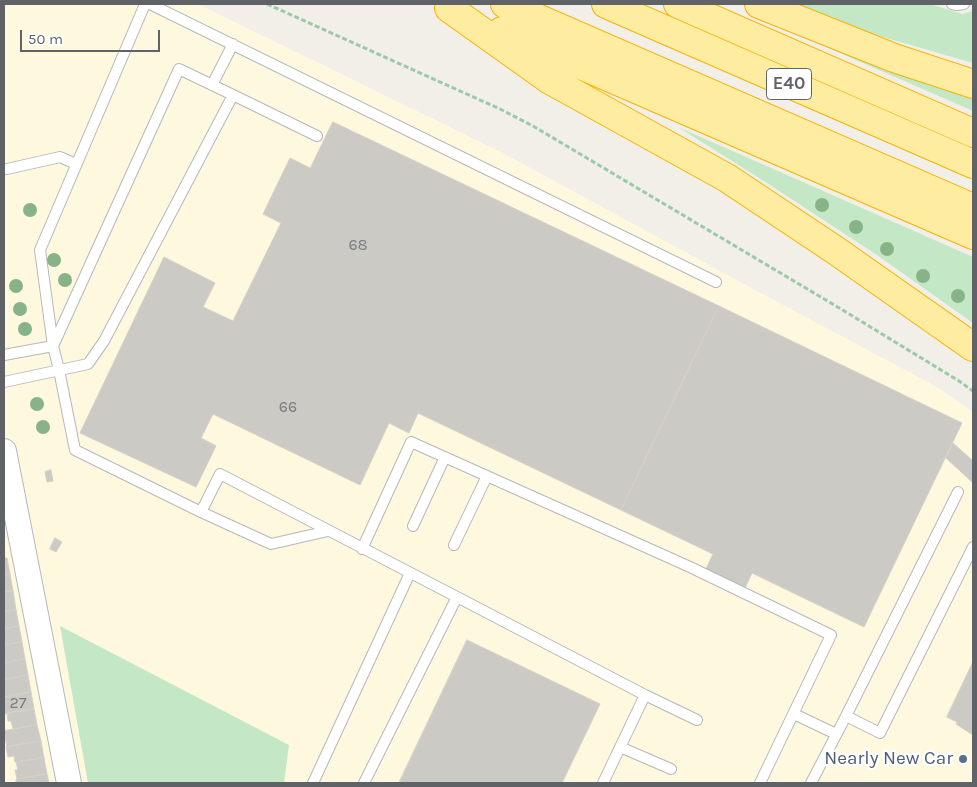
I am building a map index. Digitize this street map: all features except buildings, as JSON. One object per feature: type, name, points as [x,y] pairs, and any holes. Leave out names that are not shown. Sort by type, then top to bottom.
[{"type":"highway","name":"E40","points":[[505,4],[973,208]]},
{"type":"highway","name":"E40","points":[[606,4],[973,164]]},
{"type":"highway","name":"E40","points":[[678,4],[973,133]]},
{"type":"highway","points":[[759,4],[894,58],[973,84]]},
{"type":"highway","points":[[444,6],[973,235]]},
{"type":"highway","points":[[444,6],[550,80],[727,178],[835,250],[973,347]]},
{"type":"street","points":[[4,451],[70,783]]},
{"type":"lane","points":[[145,4],[40,250],[53,346],[75,450],[271,544],[328,531]]},
{"type":"lane","points":[[150,4],[716,282]]},
{"type":"lane","points":[[952,4],[964,4]]},
{"type":"lane","points":[[212,85],[233,44]]},
{"type":"lane","points":[[53,346],[179,69],[317,136]]},
{"type":"lane","points":[[4,382],[88,364],[104,341],[233,95]]},
{"type":"lane","points":[[7,169],[60,157],[76,164]]},
{"type":"lane","points":[[4,355],[53,346]]},
{"type":"lane","points":[[362,549],[411,442],[690,567],[831,635],[760,783]]},
{"type":"lane","points":[[414,526],[445,457]]},
{"type":"lane","points":[[201,512],[220,474],[645,695],[697,720]]},
{"type":"lane","points":[[454,545],[487,476]]},
{"type":"lane","points":[[811,783],[958,492]]},
{"type":"lane","points":[[846,716],[880,733],[973,547]]},
{"type":"lane","points":[[313,783],[410,573]]},
{"type":"lane","points":[[364,783],[457,598]]},
{"type":"lane","points":[[603,783],[645,695]]},
{"type":"lane","points":[[794,714],[836,734]]},
{"type":"lane","points":[[620,747],[671,770]]},
{"type":"path","points":[[267,4],[508,113],[841,309],[973,391]]},
{"type":"shaded area","points":[[4,4],[198,4],[503,153],[939,388],[973,412],[973,783],[4,783]]},
{"type":"green space","points":[[794,4],[930,4],[962,14],[973,11],[973,63],[859,30]]},
{"type":"green space","points":[[815,42],[881,66],[973,92],[973,111]]},
{"type":"green space","points":[[678,127],[973,257],[973,323],[877,255]]},
{"type":"green space","points":[[60,626],[289,745],[284,783],[88,783]]},
{"type":"place","name":"Nearly New Car","points":[[963,759]]}]
